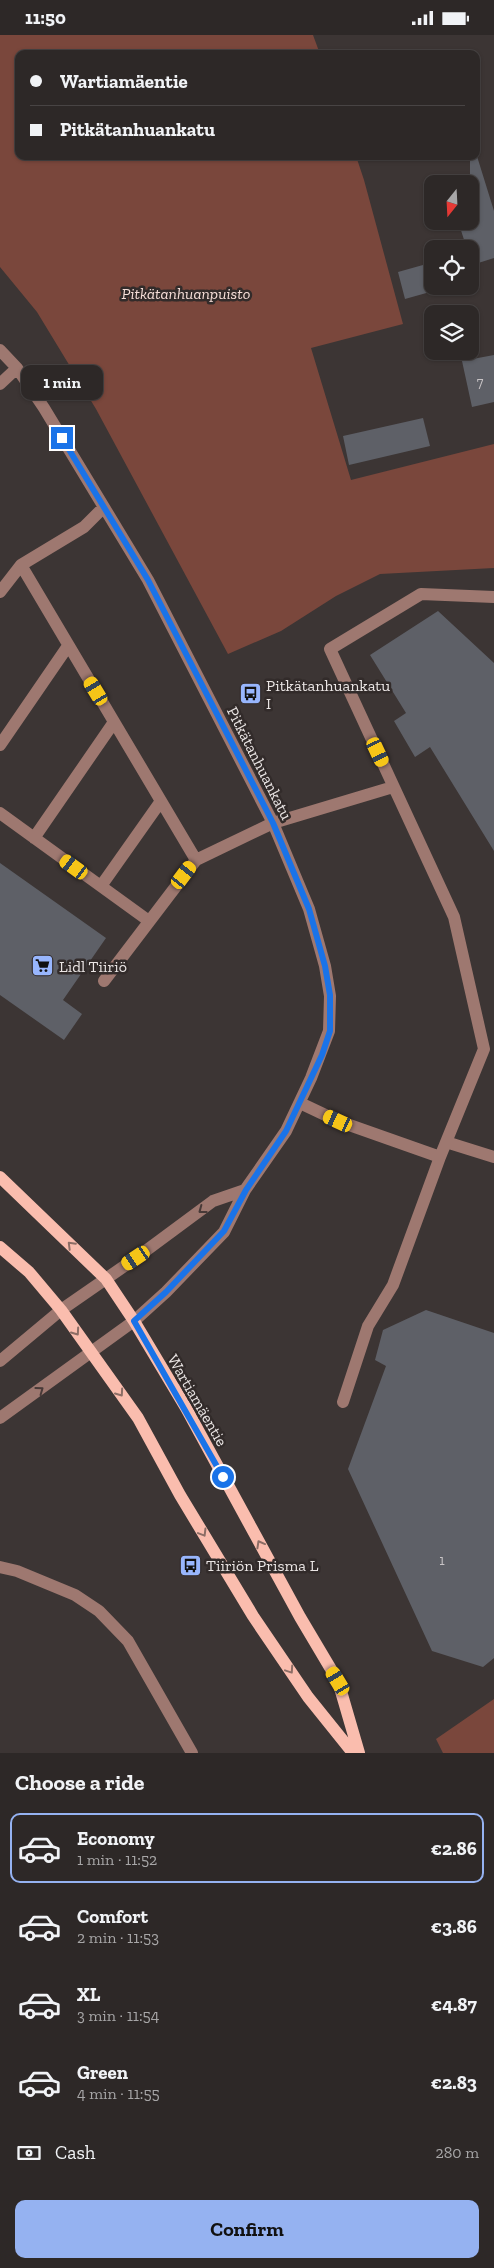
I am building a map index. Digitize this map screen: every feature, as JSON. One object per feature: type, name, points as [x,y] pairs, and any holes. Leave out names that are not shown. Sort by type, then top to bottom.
[{"type":"main road","name":"Wartiamäentie","points":[[0,1177],[106,1279],[134,1321],[186,1408],[300,1617],[338,1681],[359,1753]]},
{"type":"main road","points":[[0,1247],[29,1272],[61,1310],[138,1418],[180,1495],[253,1617],[308,1697],[352,1753]]},
{"type":"street","name":"Pitkätanhuankatu","points":[[0,349],[17,369],[44,408],[148,580],[273,823],[309,909],[325,966],[330,995],[330,1031],[322,1055],[286,1131],[246,1190],[224,1231],[166,1292],[134,1321],[0,1418]]},
{"type":"street","points":[[0,384],[17,369]]},
{"type":"street","points":[[0,592],[21,565],[84,527],[103,507]]},
{"type":"street","points":[[21,565],[196,860]]},
{"type":"street","points":[[343,1402],[368,1326],[393,1285],[440,1157],[484,1049],[454,917],[330,649],[421,594],[494,597]]},
{"type":"street","points":[[0,745],[68,646]]},
{"type":"street","points":[[34,838],[114,722]]},
{"type":"street","points":[[104,981],[196,860],[273,823],[393,787]]},
{"type":"street","points":[[101,886],[161,801]]},
{"type":"street","points":[[0,813],[149,921]]},
{"type":"street","points":[[300,1103],[338,1121],[440,1157]]},
{"type":"street","points":[[446,1142],[494,1157]]},
{"type":"street","points":[[0,1361],[61,1310],[213,1201],[246,1190]]},
{"type":"street","points":[[0,1567],[16,1571],[75,1595],[99,1611],[128,1641],[192,1753]]},
{"type":"street","points":[[0,1576],[16,1571]]},
{"type":"green space","name":"Pitkätanhuanpuisto","points":[[0,35],[313,35],[319,50],[15,50],[15,160],[357,160],[403,324],[311,348],[351,480],[494,444],[494,568],[380,574],[336,596],[281,631],[228,654],[96,409],[37,312],[0,267]]},
{"type":"green space","points":[[494,1699],[494,1753],[443,1753],[436,1739]]},
{"type":"building","points":[[470,160],[478,160],[494,211],[494,258],[479,263],[479,240],[464,240],[461,230],[479,230],[479,175],[470,175]]},
{"type":"building","points":[[424,265],[424,294],[405,299],[398,272]]},
{"type":"building","points":[[494,355],[494,402],[472,407],[462,361],[479,360],[479,358]]},
{"type":"building","points":[[423,418],[430,446],[349,465],[343,436]]},
{"type":"building","points":[[438,611],[494,663],[494,851],[430,747],[415,757],[394,721],[406,713],[370,655]]},
{"type":"building","name":"Lidl Tiiriö","points":[[0,863],[106,938],[63,1000],[82,1014],[64,1040],[0,995]]},
{"type":"building","points":[[426,1310],[494,1333],[494,1658],[483,1667],[432,1651],[348,1469],[386,1366],[375,1360],[383,1330]]},
{"type":"place","name":"Pitkätanhuankatu I","points":[[250,694]]},
{"type":"place","name":"Lidl Tiiriö","points":[[43,966]]},
{"type":"place","name":"Tiiriön Prisma L","points":[[190,1565]]},
{"type":"route","points":[[62,438],[148,580],[273,823],[309,909],[325,966],[330,995],[330,1031],[322,1055],[286,1131],[246,1190],[224,1231],[166,1292],[134,1321],[186,1408],[223,1477]]}]
